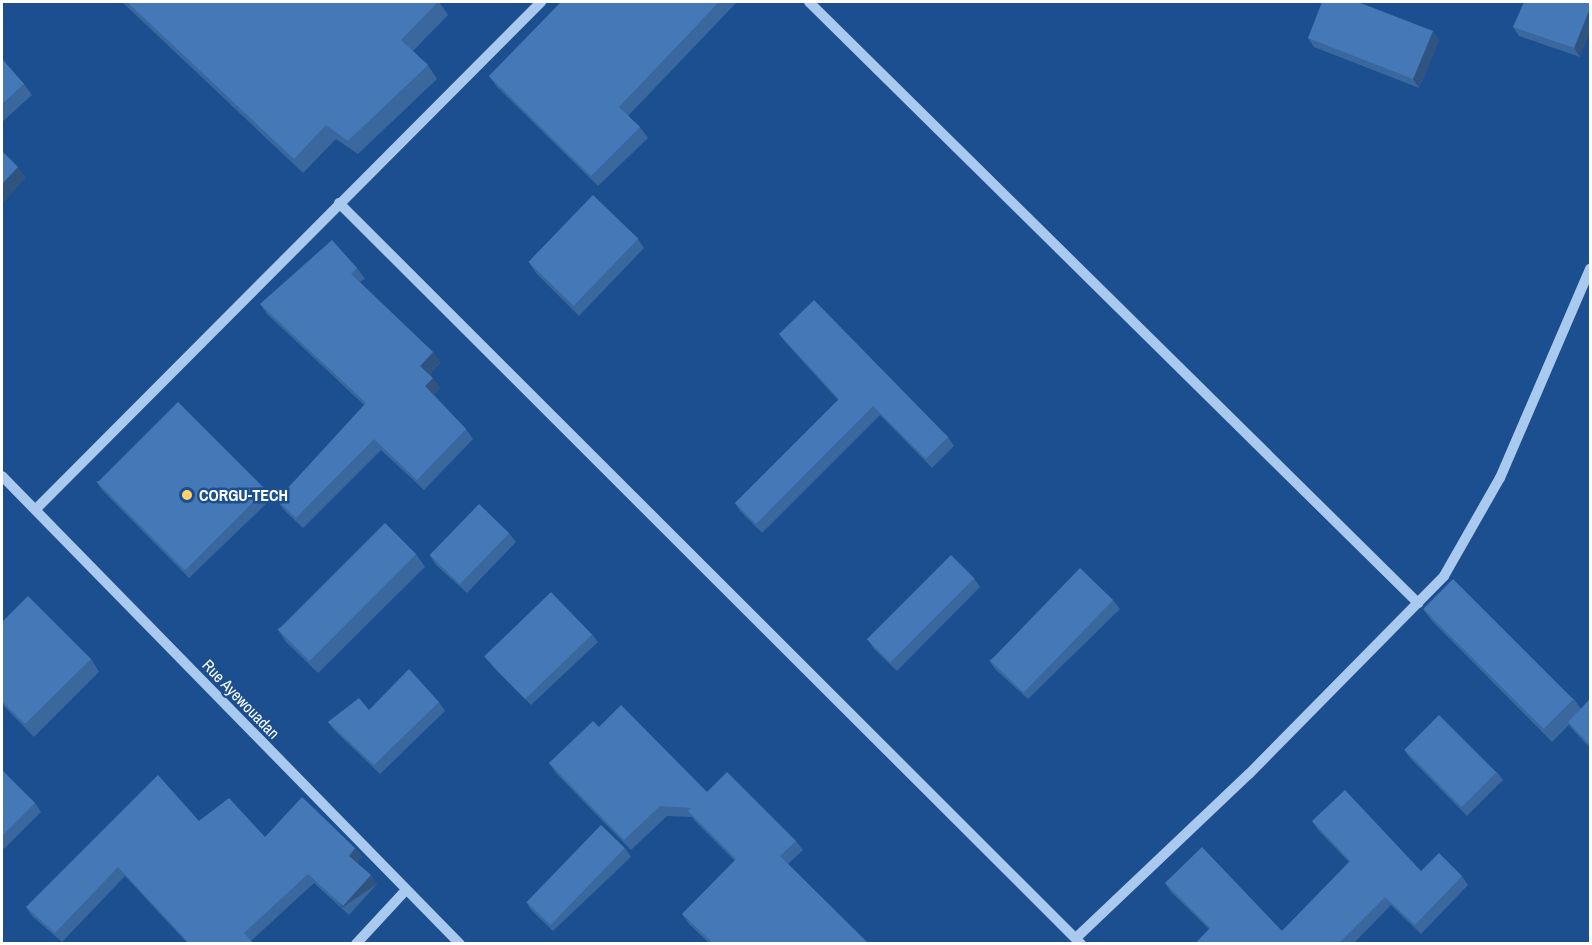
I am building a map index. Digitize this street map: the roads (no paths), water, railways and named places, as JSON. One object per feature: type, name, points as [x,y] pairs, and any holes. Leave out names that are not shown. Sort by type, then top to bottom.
[{"type":"street","points":[[36,510],[541,2]]},
{"type":"street","points":[[809,2],[1418,603]]},
{"type":"street","points":[[339,204],[1078,941],[1249,774],[1418,603],[1465,545],[1500,478],[1590,269]]},
{"type":"street","name":"Rue Ayewouadan","points":[[2,476],[460,944]]},
{"type":"street","points":[[356,944],[406,890]]},
{"type":"place","name":"CORGU-TECH","points":[[187,495]]}]
